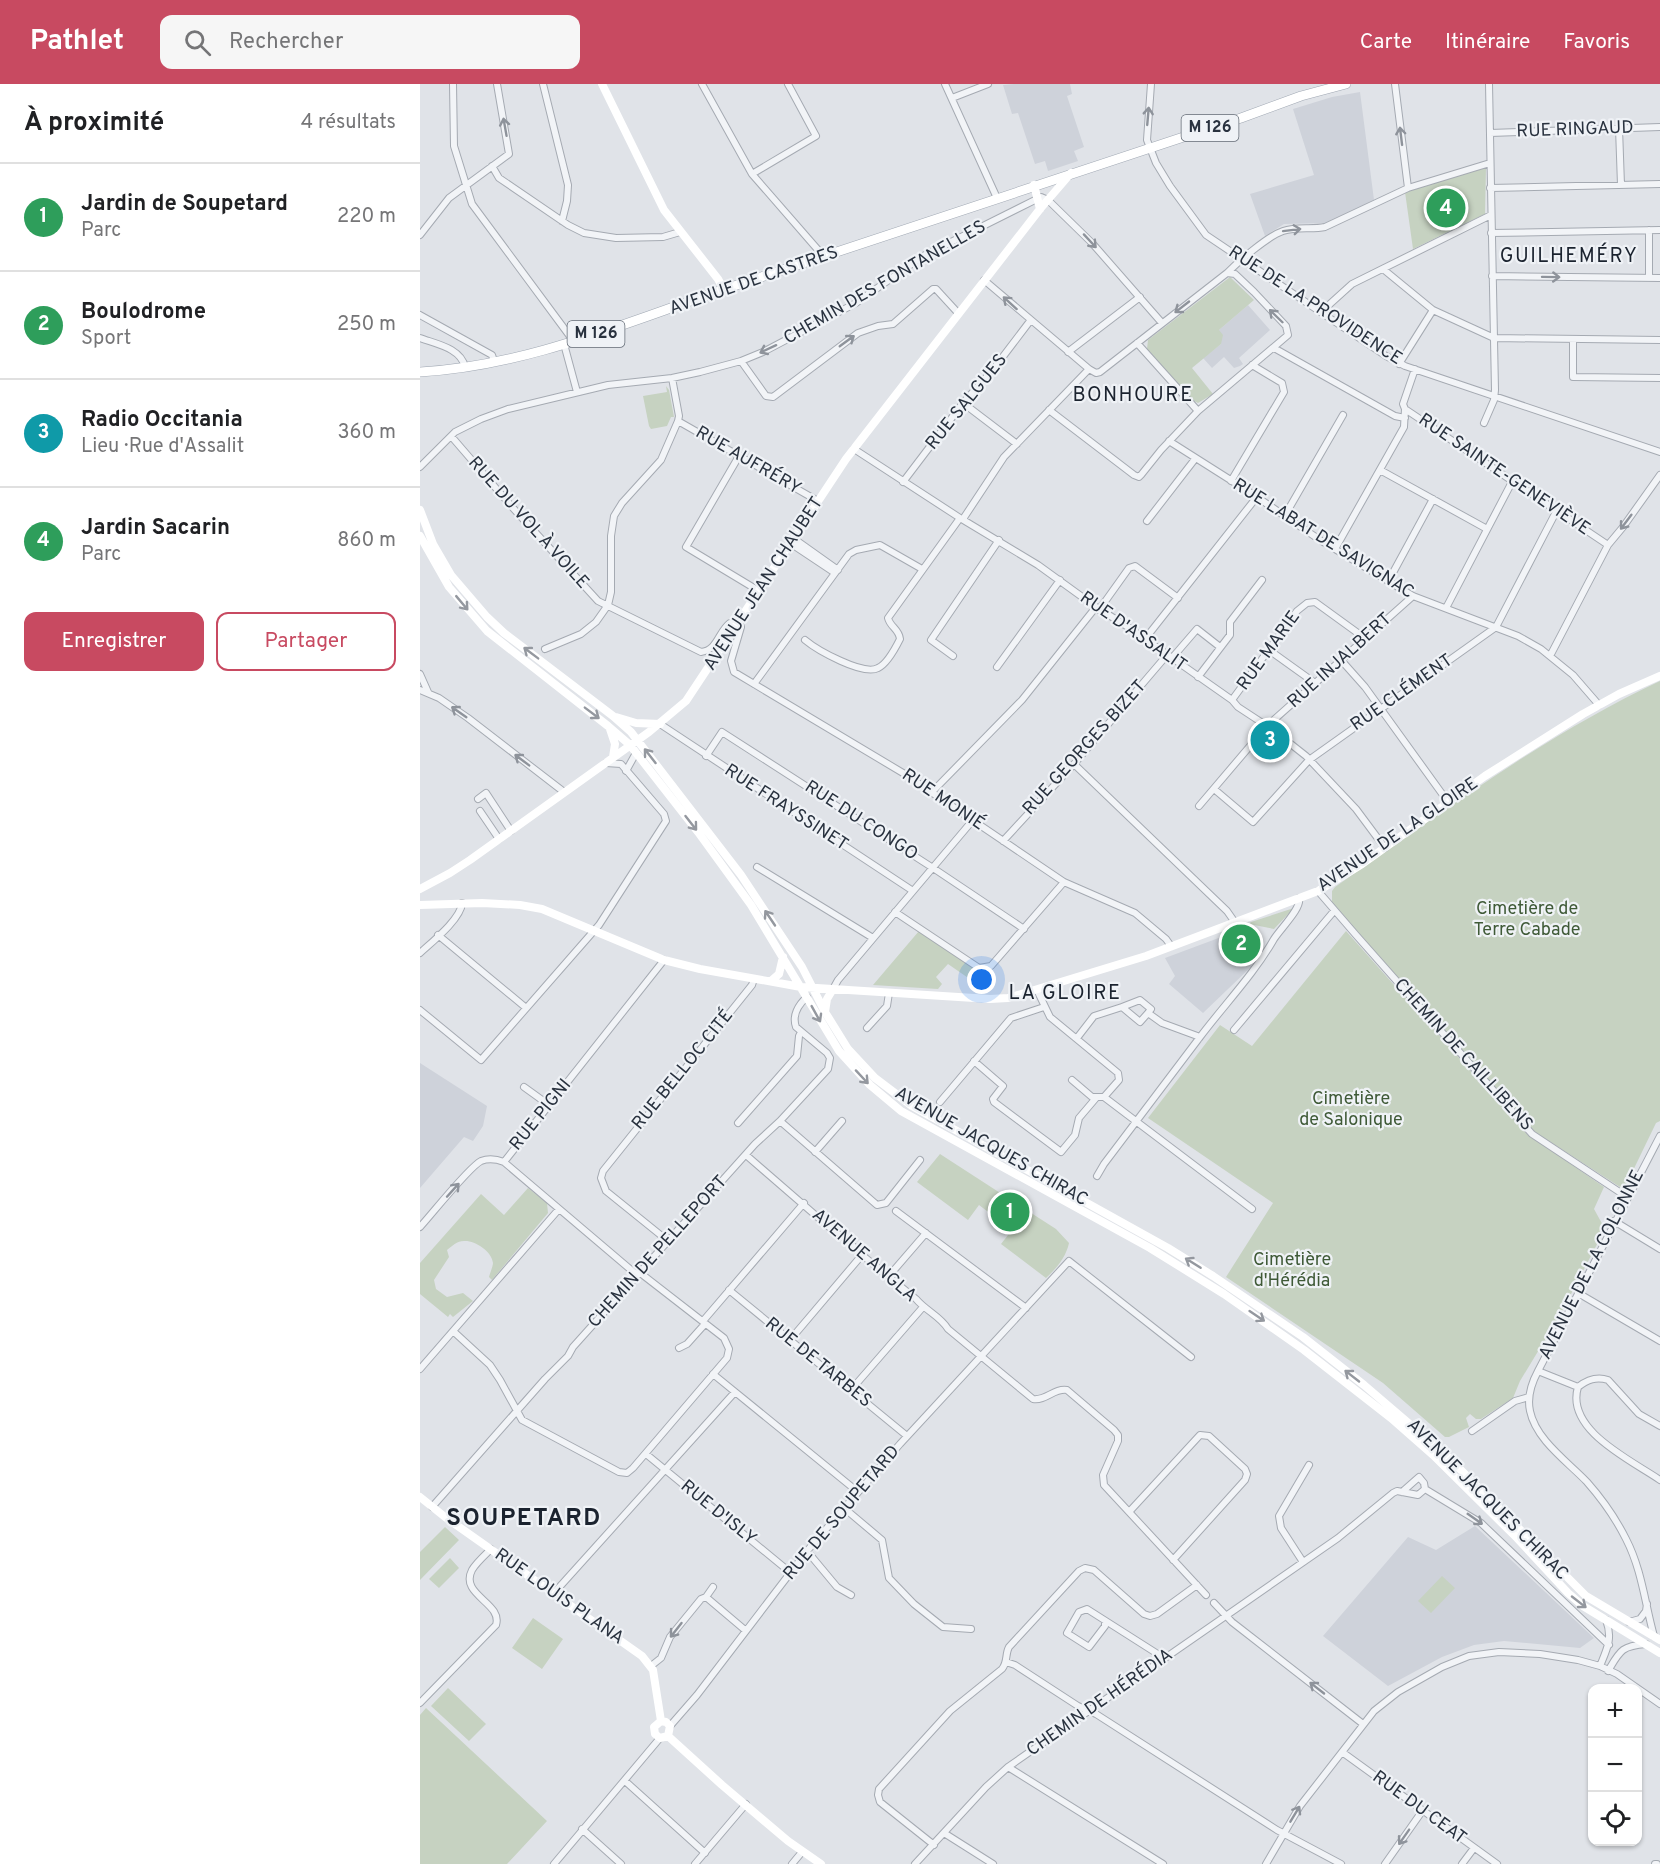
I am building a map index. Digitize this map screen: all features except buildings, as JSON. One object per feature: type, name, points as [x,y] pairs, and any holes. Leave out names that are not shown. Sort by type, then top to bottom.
[{"type":"main road","points":[[602,84],[658,200],[680,232],[711,269],[724,290]]},
{"type":"main road","name":"M 126","points":[[1039,184],[1301,96],[1346,84]]},
{"type":"main road","name":"AVENUE JEAN CHAUBET","points":[[420,888],[450,873],[511,831],[660,724],[686,700],[732,642],[738,625],[759,591],[854,449],[1040,209],[1072,173]]},
{"type":"main road","points":[[1040,209],[1039,184],[1051,192],[1050,199]]},
{"type":"main road","name":"AVENUE DE CASTRES","points":[[422,368],[465,367],[568,343],[1039,184]]},
{"type":"main road","name":"AVENUE JACQUES CHIRAC","points":[[420,510],[433,544],[451,575],[487,617],[504,633],[613,716],[741,875],[802,967],[825,1012],[848,1049],[875,1078],[912,1106],[1168,1248],[1257,1305],[1333,1360],[1453,1462],[1586,1596],[1657,1639]]},
{"type":"main road","name":"AVENUE JACQUES CHIRAC","points":[[420,536],[449,587],[487,630],[608,726],[634,743],[636,753],[735,882],[839,1051],[882,1096],[902,1111],[1150,1248],[1224,1294],[1296,1344],[1391,1418],[1433,1455],[1583,1606],[1660,1653]]},
{"type":"main road","name":"AVENUE DE LA GLOIRE","points":[[420,905],[462,903],[520,905],[542,909],[664,960],[801,987],[997,999],[1015,997],[1171,946],[1318,891],[1495,770],[1599,705],[1660,676]]},
{"type":"main road","points":[[613,716],[636,723],[660,724]]},
{"type":"main road","points":[[608,726],[615,744],[613,757]]},
{"type":"main road","points":[[771,981],[779,974],[783,957]]},
{"type":"main road","points":[[825,1012],[827,999],[833,989]]},
{"type":"main road","name":"RUE LOUIS PLANA","points":[[420,1497],[642,1656],[651,1666]]},
{"type":"main road","points":[[651,1666],[656,1682],[661,1721]]},
{"type":"main road","points":[[661,1721],[654,1730],[666,1733],[696,1764],[802,1852],[821,1864]]},
{"type":"main road","points":[[661,1721],[666,1722],[666,1733]]},
{"type":"street","points":[[453,84],[453,146],[476,211],[569,334],[568,343],[577,392]]},
{"type":"street","points":[[420,235],[444,202],[509,154],[497,84]]},
{"type":"street","points":[[543,84],[568,185],[562,221]]},
{"type":"street","points":[[702,84],[752,174],[822,257]]},
{"type":"street","points":[[752,174],[816,136],[788,84]]},
{"type":"street","points":[[945,84],[997,198]]},
{"type":"street","points":[[952,98],[988,84]]},
{"type":"street","points":[[1149,148],[1147,140],[1151,84]]},
{"type":"street","points":[[1395,84],[1408,188]]},
{"type":"street","points":[[1484,423],[1495,396],[1489,84]]},
{"type":"street","name":"RUE RINGAUD","points":[[1490,133],[1660,127]]},
{"type":"street","points":[[1619,128],[1621,185]]},
{"type":"street","name":"RUE DE LA PROVIDENCE","points":[[1149,148],[1170,186],[1202,230],[1399,364],[1660,454]]},
{"type":"street","points":[[984,280],[1030,321],[1096,373],[1227,273],[1242,258],[1284,230],[1317,229],[1408,188],[1490,163]]},
{"type":"street","points":[[492,166],[499,177],[562,221],[584,233],[603,237],[663,237],[680,232]]},
{"type":"street","points":[[1491,188],[1660,184]]},
{"type":"street","points":[[1038,197],[1050,199],[1092,243],[1161,323]]},
{"type":"street","name":"CHEMIN DES FONTANELLES","points":[[420,467],[451,436],[469,424],[508,409],[616,383],[672,378],[741,361],[822,322],[856,303],[923,256],[1038,197]]},
{"type":"street","points":[[1321,312],[1344,289],[1491,215]]},
{"type":"street","points":[[1649,230],[1649,278]]},
{"type":"street","points":[[1491,233],[1660,230]]},
{"type":"street","points":[[1383,269],[1432,310],[1494,338],[1660,340]]},
{"type":"street","points":[[1049,410],[1136,476],[1142,475],[1168,441],[1198,411],[1288,336],[1288,328],[1238,276],[1227,273]]},
{"type":"street","points":[[1492,276],[1660,278]]},
{"type":"street","points":[[741,361],[766,396],[773,397],[858,333],[893,324],[933,289],[936,289],[958,313]]},
{"type":"street","points":[[1068,352],[1140,297]]},
{"type":"street","points":[[1399,364],[1432,310]]},
{"type":"street","points":[[420,315],[492,355],[494,361]]},
{"type":"street","name":"RUE SALGUES","points":[[903,482],[963,403],[992,371],[1030,321]]},
{"type":"street","points":[[420,338],[454,351],[463,360],[465,367]]},
{"type":"street","points":[[1573,339],[1573,376],[1660,378]]},
{"type":"street","points":[[1137,343],[1198,411]]},
{"type":"street","points":[[1274,348],[1395,416],[1404,418]]},
{"type":"street","points":[[1232,481],[1284,392],[1282,383],[1252,365]]},
{"type":"street","points":[[805,640],[829,657],[869,670],[882,666],[900,639],[897,630],[890,624],[888,618],[922,569],[962,519],[998,465],[1089,369]]},
{"type":"street","name":"RUE SAINTE-GENEVIÈVE","points":[[1415,369],[1403,404],[1405,409],[1608,545]]},
{"type":"street","points":[[545,649],[581,634],[596,622],[608,605],[611,592],[611,536],[614,516],[622,503],[661,460],[678,421],[672,378]]},
{"type":"street","points":[[963,403],[1017,444]]},
{"type":"street","points":[[1335,549],[1404,427],[1405,409]]},
{"type":"street","points":[[1284,517],[1343,415]]},
{"type":"street","name":"RUE AUFRÉRY","points":[[678,421],[818,501]]},
{"type":"street","name":"RUE DU VOL À VOILE","points":[[451,436],[598,601],[700,652],[713,648],[730,623],[738,625]]},
{"type":"street","name":"RUE LABAT DE SAVIGNAC","points":[[1168,441],[1284,517],[1413,596],[1518,636],[1550,656],[1573,675],[1599,705]]},
{"type":"street","name":"RUE D'ASSALIT","points":[[854,449],[1060,579],[1097,608],[1145,639],[1267,726],[1309,760],[1356,810],[1384,848]]},
{"type":"street","points":[[739,456],[686,547],[759,591]]},
{"type":"street","points":[[1147,521],[1195,459]]},
{"type":"street","points":[[1380,470],[1487,529]]},
{"type":"street","points":[[1550,656],[1608,545],[1660,475]]},
{"type":"street","points":[[1446,608],[1513,480]]},
{"type":"street","points":[[1145,639],[1256,498]]},
{"type":"street","points":[[1389,580],[1433,499]]},
{"type":"street","points":[[1496,627],[1557,510]]},
{"type":"street","points":[[953,656],[931,640],[999,540]]},
{"type":"street","points":[[791,541],[836,571]]},
{"type":"street","points":[[754,684],[796,633],[836,571],[852,552],[880,544],[922,569]]},
{"type":"street","points":[[932,792],[1022,700],[1132,566],[1178,598]]},
{"type":"street","points":[[997,667],[1060,579]]},
{"type":"street","points":[[1198,677],[1230,635],[1230,622],[1262,580]]},
{"type":"street","name":"RUE INJALBERT","points":[[1199,806],[1267,726],[1413,596]]},
{"type":"street","name":"RUE MARIE","points":[[1232,700],[1297,611],[1313,601],[1366,639]]},
{"type":"street","name":"RUE CLÉMENT","points":[[1214,789],[1253,822],[1309,760],[1496,627]]},
{"type":"street","name":"RUE GEORGES BIZET","points":[[1003,841],[1197,628],[1220,648]]},
{"type":"street","name":"RUE MONIÉ","points":[[732,642],[731,661],[734,672],[841,734],[932,792],[1064,882],[1135,914],[1166,939],[1171,946]]},
{"type":"street","points":[[1269,650],[1315,683]]},
{"type":"street","points":[[1341,660],[1381,708],[1448,802]]},
{"type":"street","points":[[420,674],[428,692]]},
{"type":"street","points":[[420,690],[439,698],[468,718],[564,792]]},
{"type":"street","name":"RUE FRAYSSINET","points":[[660,724],[913,891]]},
{"type":"street","name":"RUE DU CONGO","points":[[706,756],[722,732],[1024,929]]},
{"type":"street","points":[[626,771],[636,753]]},
{"type":"street","points":[[420,1010],[481,1060],[594,930],[666,821],[664,814],[626,771],[617,763],[604,763]]},
{"type":"street","points":[[1074,764],[1227,911],[1234,921]]},
{"type":"street","points":[[478,799],[486,794],[511,831]]},
{"type":"street","points":[[480,811],[499,839]]},
{"type":"street","points":[[833,989],[838,980],[973,820]]},
{"type":"street","points":[[757,867],[873,938]]},
{"type":"street","points":[[895,912],[979,968],[991,966],[1064,882]]},
{"type":"street","name":"CHEMIN DE CAILLIBENS","points":[[1318,891],[1532,1134],[1627,1197]]},
{"type":"street","points":[[1097,1176],[1200,1037],[1261,962],[1284,924],[1298,908],[1299,898]]},
{"type":"street","points":[[420,953],[460,913],[462,903]]},
{"type":"street","points":[[1234,1030],[1334,911]]},
{"type":"street","points":[[438,935],[525,1007]]},
{"type":"street","name":"RUE PIGNI","points":[[664,960],[504,1162],[638,1273],[724,1338],[729,1349],[728,1356],[713,1374]]},
{"type":"street","name":"RUE BELLOC CITÉ","points":[[668,1241],[606,1191],[602,1178],[603,1171],[752,985],[754,979]]},
{"type":"street","points":[[1037,990],[1044,1007],[1053,1020],[1120,1076],[1104,1098]]},
{"type":"street","points":[[867,1028],[887,1006],[889,993]]},
{"type":"street","points":[[738,1123],[797,1056],[801,1032],[796,1027],[794,1017],[807,997]]},
{"type":"street","points":[[1077,1038],[1094,1016],[1140,1000],[1151,1009],[1140,1022],[1122,1007]]},
{"type":"street","points":[[940,1102],[1011,1018],[1044,1007]]},
{"type":"street","points":[[1148,1013],[1162,1023],[1200,1037]]},
{"type":"street","name":"CHEMIN DE PELLEPORT","points":[[432,1507],[568,1356],[573,1347],[638,1273],[771,1127],[780,1121],[822,1076],[830,1064],[830,1058],[801,1032]]},
{"type":"street","points":[[974,1061],[1003,1086],[993,1099],[1004,1110],[1061,1152],[1075,1136],[1079,1118],[1096,1098]]},
{"type":"street","points":[[1072,1080],[1096,1098],[1104,1098],[1252,1209]]},
{"type":"street","points":[[524,1087],[549,1105]]},
{"type":"street","points":[[780,1121],[877,1205],[886,1203],[920,1160]]},
{"type":"street","points":[[815,1152],[842,1121]]},
{"type":"street","name":"AVENUE DE LA COLONNE","points":[[1529,1397],[1531,1384],[1614,1221],[1657,1146],[1660,1136]]},
{"type":"street","name":"AVENUE ANGLA","points":[[746,1155],[916,1299],[922,1308],[940,1318],[948,1329],[1033,1399],[1042,1399],[1060,1389],[1067,1390],[1114,1430],[1118,1435],[1118,1443],[1103,1475],[1103,1482],[1129,1512]]},
{"type":"street","points":[[420,1227],[476,1165],[489,1159],[504,1162]]},
{"type":"street","points":[[679,1348],[687,1344],[704,1325],[703,1320],[804,1203]]},
{"type":"street","points":[[420,1369],[559,1209]]},
{"type":"street","points":[[896,1211],[1026,1308]]},
{"type":"street","points":[[1614,1221],[1660,1249]]},
{"type":"street","points":[[888,1277],[926,1233]]},
{"type":"street","points":[[790,1340],[862,1255]]},
{"type":"street","name":"RUE DE SOUPETARD","points":[[554,1864],[697,1695],[807,1551],[908,1436],[1068,1261],[1191,1357]]},
{"type":"street","name":"RUE DE TARBES","points":[[729,1290],[908,1436]]},
{"type":"street","points":[[1578,1293],[1660,1341]]},
{"type":"street","points":[[851,1390],[922,1308]]},
{"type":"street","points":[[453,1331],[490,1365],[525,1422],[619,1472],[630,1471],[713,1374],[858,1492]]},
{"type":"street","points":[[1538,1371],[1578,1388]]},
{"type":"street","points":[[1660,1426],[1640,1414],[1608,1380],[1593,1378],[1578,1388],[1576,1405],[1585,1425],[1596,1436],[1660,1480]]},
{"type":"street","points":[[554,1593],[735,1392]]},
{"type":"street","points":[[1472,1431],[1515,1401],[1529,1397],[1530,1411],[1540,1432],[1599,1496],[1626,1539],[1640,1574],[1657,1639]]},
{"type":"street","points":[[1173,1560],[1245,1480],[1247,1474],[1245,1469],[1209,1436],[1200,1435],[1129,1512],[1173,1560],[1206,1595]]},
{"type":"street","name":"RUE D'ISLY","points":[[646,1454],[791,1573]]},
{"type":"street","points":[[1303,1562],[1281,1528],[1279,1516],[1310,1465]]},
{"type":"street","name":"CHEMIN DE HÉRÉDIA","points":[[915,1864],[986,1787],[1008,1767],[1353,1527],[1393,1492],[1418,1495],[1425,1489],[1424,1483],[1419,1477],[1402,1492]]},
{"type":"street","points":[[1425,1489],[1481,1523],[1609,1645]]},
{"type":"street","points":[[844,1509],[882,1540],[889,1578],[914,1604],[943,1627],[970,1629]]},
{"type":"street","points":[[420,1703],[496,1625],[498,1618],[496,1612],[475,1593],[471,1580],[471,1572],[491,1549]]},
{"type":"street","points":[[807,1551],[837,1587],[851,1595]]},
{"type":"street","points":[[934,1845],[880,1802],[879,1789],[950,1711],[1002,1669],[1009,1647],[1082,1569],[1094,1570],[1144,1614],[1150,1616],[1157,1614],[1197,1585]]},
{"type":"street","points":[[651,1666],[661,1658],[670,1637],[713,1587]]},
{"type":"street","points":[[706,1597],[745,1630]]},
{"type":"street","points":[[1629,1622],[1635,1622],[1644,1615],[1647,1600]]},
{"type":"street","points":[[1214,1603],[1226,1616],[1363,1724]]},
{"type":"street","points":[[1105,1622],[1105,1626],[1089,1647],[1067,1633],[1079,1612],[1084,1609],[1089,1610],[1164,1659]]},
{"type":"street","points":[[1600,1666],[1609,1645],[1610,1631],[1605,1619]]},
{"type":"street","points":[[1608,1671],[1618,1654],[1626,1647],[1647,1644]]},
{"type":"street","points":[[1266,1864],[1300,1806],[1363,1724],[1385,1701],[1442,1667],[1469,1656],[1499,1652],[1540,1654],[1600,1666],[1617,1674],[1660,1704]]},
{"type":"street","points":[[1006,1662],[1015,1665],[1284,1832],[1341,1864]]},
{"type":"street","name":"RUE DU CEAT","points":[[1342,1752],[1497,1864]]},
{"type":"street","points":[[1008,1767],[1163,1864]]},
{"type":"street","points":[[625,1781],[705,1853]]},
{"type":"street","points":[[695,1864],[746,1804]]},
{"type":"street","points":[[1385,1864],[1423,1810]]},
{"type":"street","points":[[582,1830],[621,1864]]},
{"type":"street","points":[[944,1833],[993,1864]]},
{"type":"street","points":[[1462,1864],[1474,1848]]},
{"type":"street","points":[[792,1864],[802,1852]]},
{"type":"shaded area","points":[[1070,84],[1072,94],[1067,96],[1084,147],[1074,151],[1078,161],[1048,171],[1045,161],[1035,164],[1018,113],[1012,114],[1003,85]]},
{"type":"shaded area","points":[[1360,92],[1374,200],[1327,223],[1284,224],[1265,236],[1250,194],[1314,175],[1293,109],[1332,97]]},
{"type":"shaded area","points":[[1248,305],[1270,330],[1239,358],[1243,364],[1240,366],[1234,368],[1224,357],[1212,368],[1203,358],[1221,344],[1219,330]]},
{"type":"shaded area","points":[[1224,936],[1252,966],[1203,1013],[1169,984],[1175,976],[1165,958]]},
{"type":"shaded area","points":[[420,1063],[487,1106],[483,1126],[473,1141],[464,1137],[420,1188]]},
{"type":"shaded area","points":[[1475,1526],[1594,1638],[1580,1648],[1504,1641],[1474,1645],[1442,1657],[1388,1686],[1323,1636],[1408,1537],[1436,1550]]},
{"type":"green space","points":[[1486,168],[1485,214],[1413,249],[1405,192],[1416,186]]},
{"type":"green space","points":[[1230,277],[1254,300],[1219,330],[1223,335],[1221,344],[1192,368],[1213,394],[1198,403],[1147,349],[1148,340]]},
{"type":"green space","points":[[666,386],[669,390],[674,417],[671,417],[667,426],[651,429],[643,396],[667,392]]},
{"type":"green space","name":"Cimetière de Terre Cabade","points":[[1660,681],[1660,1121],[1656,1123],[1626,1185],[1620,1187],[1535,1132],[1332,903],[1332,891],[1453,804],[1533,751]]},
{"type":"green space","points":[[1294,908],[1274,929],[1249,924],[1251,922]]},
{"type":"green space","points":[[919,931],[982,973],[974,982],[948,964],[936,977],[942,984],[938,989],[873,985]]},
{"type":"green space","name":"Cimetière de Salonique","points":[[1346,931],[1526,1133],[1604,1187],[1594,1209],[1605,1229],[1560,1315],[1520,1381],[1513,1398],[1481,1419],[1476,1419],[1470,1414],[1466,1418],[1469,1427],[1449,1437],[1445,1437],[1383,1383],[1226,1277],[1273,1203],[1148,1118],[1220,1025],[1252,1046]]},
{"type":"green space","points":[[940,1154],[1056,1229],[1069,1243],[1061,1262],[1046,1278],[1001,1244],[1012,1230],[979,1205],[968,1220],[917,1182]]},
{"type":"green space","points":[[528,1188],[547,1203],[548,1213],[492,1280],[489,1277],[493,1264],[492,1259],[482,1247],[473,1242],[464,1241],[447,1250],[449,1257],[434,1280],[436,1289],[447,1297],[463,1293],[473,1301],[453,1317],[450,1314],[448,1317],[420,1294],[420,1263],[481,1194],[504,1215]]},
{"type":"green space","points":[[445,1527],[459,1540],[420,1580],[420,1552]]},
{"type":"green space","points":[[450,1558],[459,1568],[439,1588],[429,1579]]},
{"type":"green space","points":[[1442,1576],[1455,1588],[1431,1613],[1418,1601]]},
{"type":"green space","points":[[533,1618],[563,1639],[542,1669],[512,1648]]},
{"type":"green space","points":[[448,1688],[486,1724],[469,1741],[431,1706]]},
{"type":"green space","points":[[426,1708],[547,1821],[507,1864],[420,1864],[420,1715]]},
{"type":"place","name":"Jardin Sacarin","points":[[1446,208]]},
{"type":"place","name":"Radio Occitania","points":[[1270,740]]},
{"type":"place","name":"Boulodrome","points":[[1241,944]]},
{"type":"place","name":"Jardin de Soupetard","points":[[1010,1212]]},
{"type":"district","name":"GUILHEMÉRY","points":[[1569,257]]},
{"type":"district","name":"BONHOURE","points":[[1133,396]]},
{"type":"district","name":"LA GLOIRE","points":[[1065,994]]},
{"type":"district","name":"SOUPETARD","points":[[524,1519]]},
{"type":"park label","name":"Cimetière d'Hérédia","points":[[1292,1270]]}]
